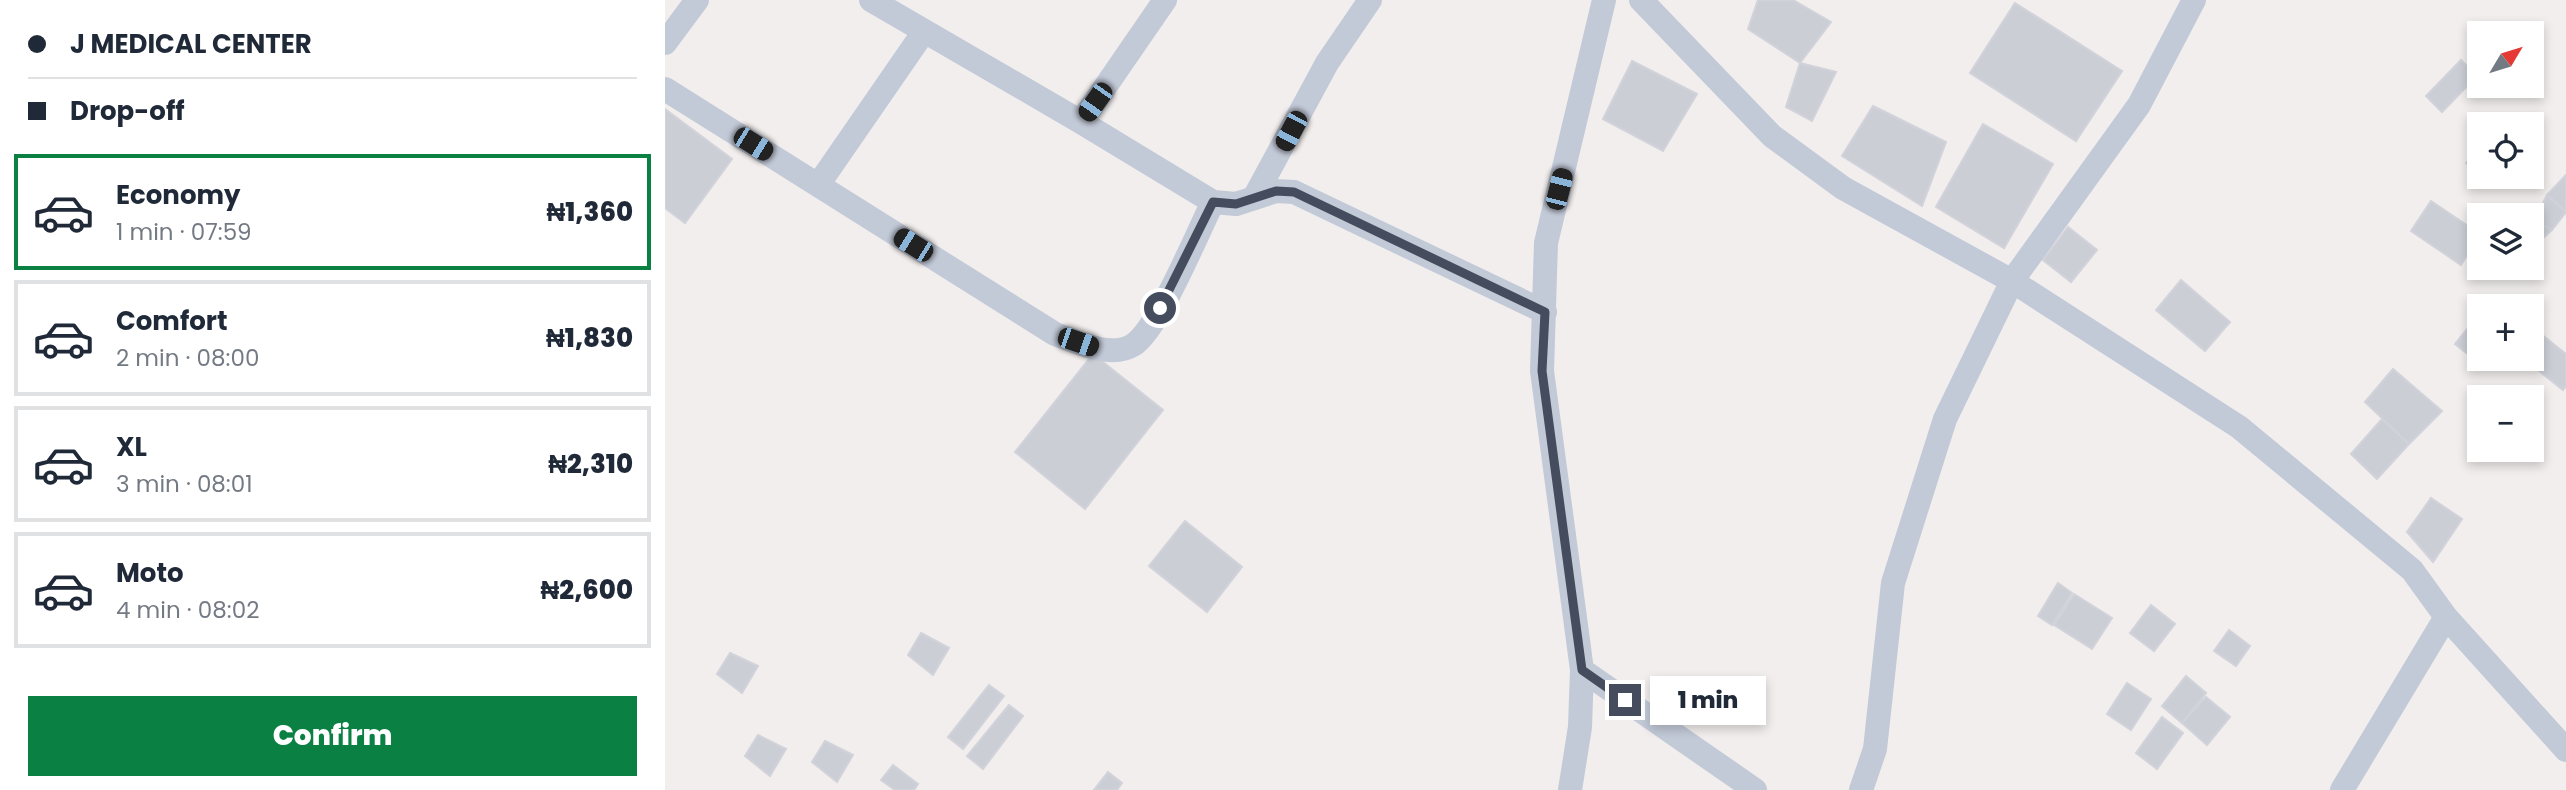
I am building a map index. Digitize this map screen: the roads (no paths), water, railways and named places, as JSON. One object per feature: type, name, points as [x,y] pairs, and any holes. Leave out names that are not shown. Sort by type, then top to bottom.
[{"type":"street","points":[[665,43],[697,0]]},
{"type":"street","points":[[871,0],[902,8],[923,33],[1081,122],[1213,202],[1236,204],[1276,191],[1294,192],[1545,312]]},
{"type":"street","points":[[1081,122],[1165,0]]},
{"type":"street","points":[[1254,198],[1327,63],[1370,0]]},
{"type":"street","points":[[1570,790],[1580,727],[1582,670],[1542,371],[1546,243],[1604,0]]},
{"type":"street","points":[[1641,0],[1772,136],[1843,188],[2012,281],[2239,427],[2412,570],[2446,617],[2566,750]]},
{"type":"street","points":[[1861,790],[1875,749],[1893,583],[1945,419],[2012,281],[2139,105],[2194,0]]},
{"type":"street","points":[[818,186],[923,33]]},
{"type":"street","points":[[665,89],[1055,334],[1102,350],[1132,346],[1150,329],[1213,202]]},
{"type":"street","points":[[2343,790],[2446,617]]},
{"type":"street","points":[[1582,670],[1755,790]]}]
